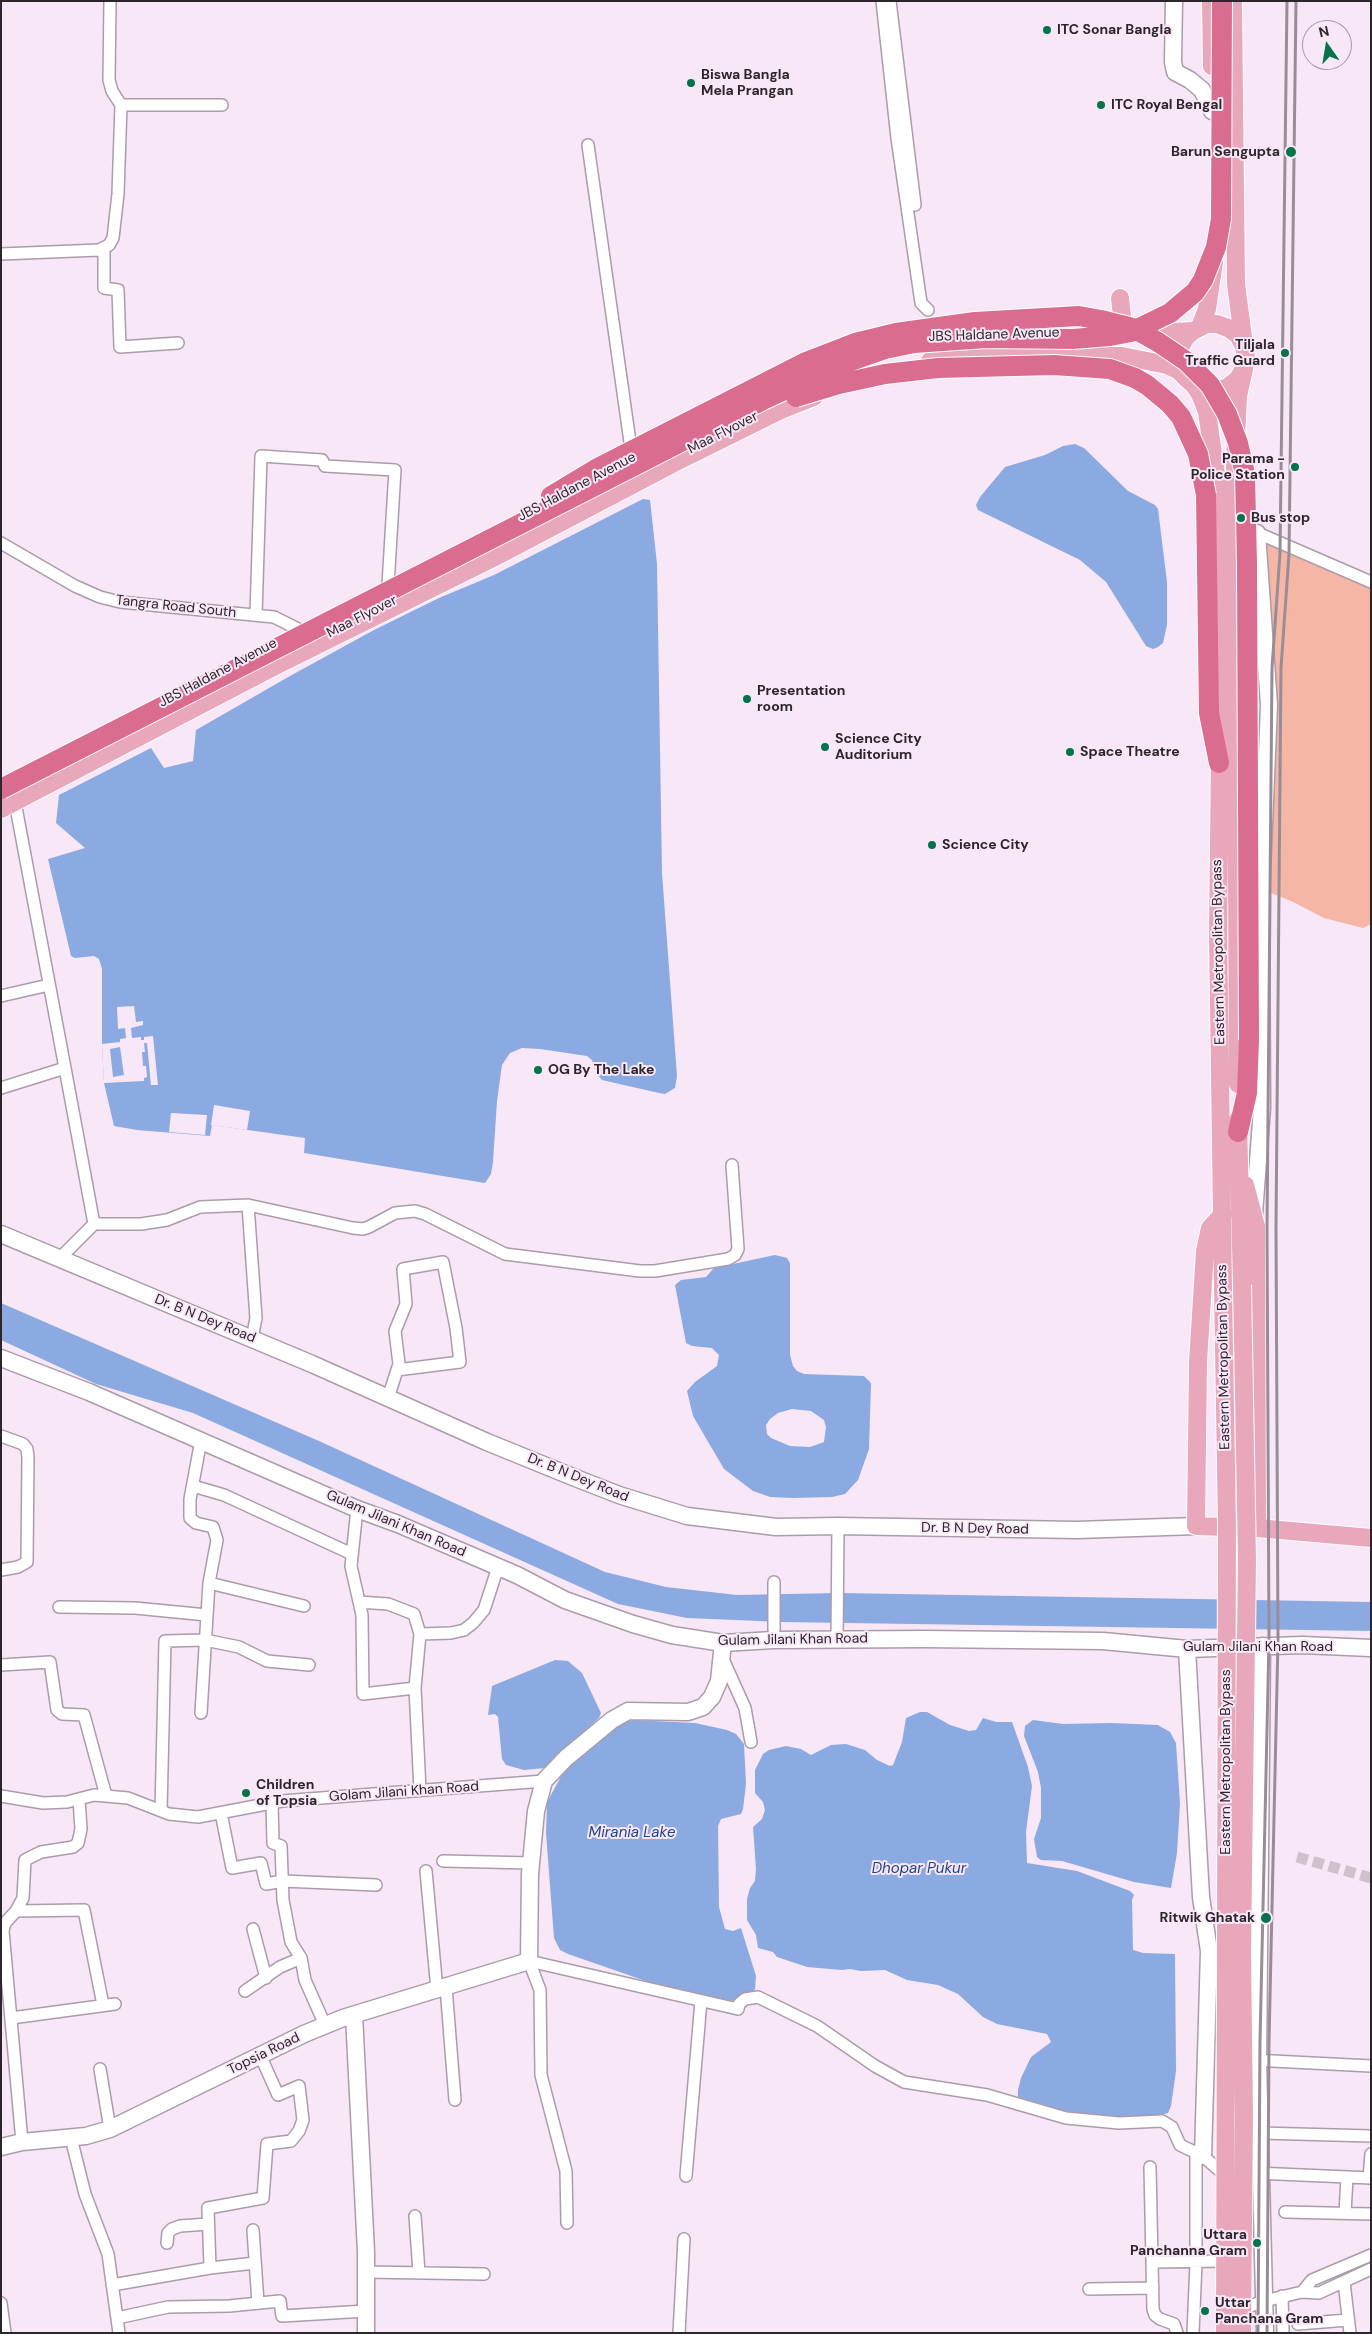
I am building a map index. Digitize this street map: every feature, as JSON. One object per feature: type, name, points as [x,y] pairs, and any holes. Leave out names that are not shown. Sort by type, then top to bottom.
[{"type":"highway","name":"Maa Flyover","points":[[5,801],[358,605],[819,373],[869,355],[914,344],[986,338],[1072,339],[1110,336],[1139,329],[1170,313],[1195,292],[1203,280],[1216,247],[1221,219],[1222,1]]},
{"type":"highway","name":"Maa Flyover","points":[[5,801],[442,576],[830,381],[906,357],[974,349],[1072,348],[1119,345],[1152,336],[1181,318],[1206,289],[1225,249],[1229,225],[1227,1]]},
{"type":"highway","points":[[502,534],[576,479],[806,362],[855,343],[937,326],[1079,316],[1124,325],[1158,342],[1176,354],[1203,377],[1219,400],[1236,435],[1245,474],[1247,573],[1248,1093],[1238,1132]]},
{"type":"highway","points":[[796,397],[839,384],[913,370],[1054,365],[1110,369],[1135,378],[1158,393],[1170,404],[1186,424],[1198,454],[1203,477],[1206,504],[1209,713],[1219,763]]},
{"type":"main road","points":[[1211,1],[1215,258],[1207,309],[1196,329],[1185,338],[1180,353],[1181,369],[1190,382],[1205,390],[1217,391],[1228,387],[1238,380],[1244,369]]},
{"type":"main road","points":[[1234,1],[1236,284],[1246,357],[1238,396],[1235,460],[1238,1132],[1247,1561],[1234,1952],[1251,2059],[1244,2172],[1242,2333]]},
{"type":"main road","points":[[1120,298],[1124,334]]},
{"type":"main road","points":[[1196,329],[1216,324],[1228,328],[1238,335],[1244,346]]},
{"type":"main road","name":"JBS Haldane Avenue","points":[[1,785],[656,446],[793,378],[864,350],[934,335],[1037,332],[1124,334],[1196,329]]},
{"type":"main road","name":"JBS Haldane Avenue","points":[[5,801],[493,558],[780,410],[828,391],[884,372],[942,358],[977,356],[1098,355],[1154,361],[1178,370],[1190,382]]},
{"type":"main road","name":"Eastern Metropolitan Bypass","points":[[1190,382],[1200,394],[1207,412],[1219,495],[1222,665],[1219,763],[1218,932],[1223,1288],[1234,1952],[1244,2172],[1226,2261],[1225,2333]]},
{"type":"main road","points":[[1239,1170],[1254,1214],[1258,1370],[1257,1528]]},
{"type":"main road","points":[[1223,1214],[1210,1228],[1205,1251],[1198,1362],[1196,1526],[1257,1528],[1371,1538]]},
{"type":"street","points":[[1,254],[104,248],[109,245],[115,230],[121,105],[112,91],[109,80],[110,1]]},
{"type":"street","points":[[882,1],[897,138],[921,303],[928,310],[890,1]]},
{"type":"street","points":[[1174,1],[1173,62],[1175,72],[1190,80],[1202,90],[1212,111]]},
{"type":"street","points":[[121,105],[222,105]]},
{"type":"street","points":[[588,145],[630,442]]},
{"type":"street","points":[[104,248],[104,288],[118,290],[120,347],[178,343]]},
{"type":"street","points":[[256,615],[261,456],[322,460],[325,466],[395,470],[388,585]]},
{"type":"street","points":[[1236,522],[1257,533],[1371,582]]},
{"type":"street","points":[[1254,1214],[1262,1108],[1261,897],[1268,705],[1257,533]]},
{"type":"street","name":"Tangra Road South","points":[[1,543],[75,586],[100,597],[120,602],[274,617],[300,630]]},
{"type":"street","points":[[300,630],[310,649]]},
{"type":"street","points":[[5,801],[49,984],[94,1224]]},
{"type":"street","points":[[1,996],[49,984]]},
{"type":"street","points":[[1,1088],[65,1068]]},
{"type":"street","points":[[60,1258],[94,1224],[140,1224],[167,1220],[200,1207],[248,1204],[353,1228],[369,1227],[395,1213],[415,1212],[425,1214],[505,1254],[640,1271],[655,1271],[728,1259],[735,1255],[738,1249],[732,1165]]},
{"type":"street","points":[[248,1204],[256,1318],[252,1339]]},
{"type":"street","name":"Dr. B N Dey Road","points":[[1,1234],[252,1339],[573,1478],[664,1510],[687,1516],[776,1527],[838,1526],[1003,1530],[1196,1526]]},
{"type":"street","points":[[388,1398],[397,1370],[399,1364],[395,1330],[406,1304],[403,1268],[443,1262],[456,1328],[460,1362],[397,1370]]},
{"type":"street","name":"Gulam Jilani Khan Road","points":[[1,1358],[90,1392],[357,1509],[398,1524],[498,1567],[565,1600],[624,1621],[722,1650],[837,1634],[925,1639],[1103,1642],[1187,1649],[1302,1645],[1371,1648]]},
{"type":"street","points":[[1,1436],[23,1444],[27,1449],[28,1457],[27,1562],[18,1567],[1,1570]]},
{"type":"street","points":[[201,1440],[190,1518],[196,1523],[213,1527],[217,1540],[209,1583],[201,1713]]},
{"type":"street","points":[[193,1486],[224,1495],[352,1554]]},
{"type":"street","points":[[357,1509],[351,1566],[362,1616],[363,1694],[415,1688]]},
{"type":"street","points":[[837,1634],[838,1526]]},
{"type":"street","points":[[420,1634],[451,1633],[464,1630],[473,1623],[484,1610],[498,1567]]},
{"type":"street","points":[[774,1582],[774,1630]]},
{"type":"street","points":[[209,1583],[304,1606]]},
{"type":"street","points":[[359,1602],[388,1604],[414,1614],[420,1634],[415,1688],[420,1790]]},
{"type":"street","points":[[59,1606],[134,1608],[207,1615]]},
{"type":"street","points":[[161,1811],[165,1641],[205,1640],[239,1647],[267,1661],[309,1666]]},
{"type":"street","points":[[1262,1646],[1251,2059],[1260,2133],[1244,2172],[1264,2300],[1265,2333]]},
{"type":"street","points":[[1187,1649],[1201,1894],[1209,1951],[1192,2333]]},
{"type":"street","points":[[722,1650],[745,1708],[751,1742]]},
{"type":"street","points":[[567,2224],[566,2171],[541,2075],[540,1990],[529,1961],[531,1863],[536,1811],[544,1782],[612,1720],[628,1711],[688,1712],[703,1707],[712,1697],[718,1681],[722,1650]]},
{"type":"street","points":[[1,1665],[50,1662],[57,1710],[62,1714],[84,1715],[106,1796]]},
{"type":"street","name":"Golam Jilani Khan Road","points":[[1,1796],[43,1803],[67,1802],[94,1795],[128,1798],[169,1814],[198,1817],[282,1801],[544,1782]]},
{"type":"street","points":[[22,2142],[11,2018],[5,2001],[4,1926],[16,1911],[23,1898],[25,1860],[41,1852],[73,1847],[78,1843],[81,1829],[79,1799]]},
{"type":"street","points":[[272,1803],[273,1843],[281,1846],[284,1881],[283,1900],[291,1942],[301,1958],[305,1980],[325,2025]]},
{"type":"street","points":[[221,1813],[232,1868],[261,1863],[266,1884],[284,1881],[376,1885]]},
{"type":"street","points":[[443,1861],[531,1863]]},
{"type":"street","points":[[426,1870],[455,2100]]},
{"type":"street","points":[[11,2018],[109,2004],[84,1910],[16,1911]]},
{"type":"street","points":[[252,1929],[266,1978]]},
{"type":"street","points":[[245,1991],[280,1968],[301,1958]]},
{"type":"street","points":[[529,1961],[738,2009],[739,2004],[745,1999],[758,1997],[817,2026],[876,2066],[904,2082],[1003,2098],[1017,2105],[1066,2118],[1119,2123],[1162,2121],[1172,2127],[1180,2145],[1200,2154],[1213,2166],[1244,2172],[1370,2178],[1371,2154]]},
{"type":"street","name":"Topsia Road","points":[[1,2147],[22,2142],[86,2136],[110,2129],[325,2025],[492,1971],[529,1961]]},
{"type":"street","points":[[686,2176],[701,2001]]},
{"type":"street","points":[[354,2015],[366,2272],[366,2333]]},
{"type":"street","points":[[210,2268],[208,2208],[263,2198],[267,2144],[291,2141],[299,2131],[303,2120],[299,2086],[278,2095],[260,2056]]},
{"type":"street","points":[[1251,2059],[1371,2066]]},
{"type":"street","points":[[100,2069],[110,2129]]},
{"type":"street","points":[[1260,2133],[1371,2136]]},
{"type":"street","points":[[71,2138],[85,2194],[108,2254],[119,2333]]},
{"type":"street","points":[[1150,2167],[1155,2315],[1174,2324],[1177,2333]]},
{"type":"street","points":[[1346,2213],[1347,2177]]},
{"type":"street","points":[[1285,2212],[1371,2214]]},
{"type":"street","points":[[415,2216],[420,2273]]},
{"type":"street","points":[[167,2243],[168,2233],[172,2229],[180,2226],[208,2224]]},
{"type":"street","points":[[253,2230],[258,2303]]},
{"type":"street","points":[[679,2333],[684,2239]]},
{"type":"street","points":[[1302,2292],[1312,2280],[1371,2255]]},
{"type":"street","points":[[1153,2262],[1196,2263],[1226,2261]]},
{"type":"street","points":[[112,2285],[210,2268],[255,2263]]},
{"type":"street","points":[[1242,2309],[1264,2300],[1282,2296],[1302,2292],[1319,2293],[1371,2270]]},
{"type":"street","points":[[366,2272],[484,2274]]},
{"type":"street","points":[[1344,2282],[1350,2333]]},
{"type":"street","points":[[1089,2289],[1153,2288]]},
{"type":"street","points":[[1282,2296],[1284,2333]]},
{"type":"street","points":[[117,2318],[168,2307],[229,2306],[280,2301],[282,2316],[366,2311]]},
{"type":"street","points":[[1,2303],[5,2333]]},
{"type":"street","points":[[1298,2324],[1348,2320]]},
{"type":"shaded area","points":[[1266,539],[1371,589],[1371,924],[1363,928],[1324,918],[1291,901],[1263,890],[1262,574]]},
{"type":"water","points":[[1075,444],[1084,448],[1128,491],[1155,505],[1158,509],[1167,582],[1167,625],[1163,643],[1153,649],[1146,646],[1106,582],[1080,560],[978,510],[976,505],[980,497],[1005,467],[1045,455],[1063,446]]},
{"type":"water","points":[[643,499],[650,500],[657,564],[662,873],[677,1076],[675,1088],[665,1094],[602,1080],[596,1073],[592,1060],[587,1056],[522,1048],[510,1053],[502,1065],[497,1101],[493,1162],[491,1174],[485,1183],[304,1153],[305,1138],[212,1125],[210,1136],[137,1130],[114,1126],[104,1083],[102,969],[99,959],[94,956],[75,958],[71,956],[48,859],[85,848],[56,823],[59,795],[151,748],[164,768],[193,761],[196,730],[374,630],[439,598],[494,575]]},
{"type":"water","points":[[775,1255],[787,1258],[790,1263],[790,1355],[793,1366],[797,1371],[804,1374],[864,1376],[871,1383],[869,1449],[858,1480],[845,1494],[832,1497],[793,1498],[770,1497],[753,1491],[724,1469],[693,1416],[687,1391],[695,1382],[717,1366],[719,1355],[712,1348],[692,1346],[686,1343],[675,1285],[681,1280],[706,1277],[714,1268]],"holes":[[[792,1409],[811,1411],[824,1420],[826,1427],[824,1442],[810,1447],[790,1446],[771,1438],[767,1434],[766,1425],[778,1413]]]},
{"type":"water","points":[[1,1303],[319,1441],[605,1572],[666,1587],[737,1595],[840,1593],[1371,1602],[1371,1631],[782,1622],[687,1618],[618,1604],[193,1413],[96,1384],[1,1340]]},
{"type":"water","points":[[555,1660],[568,1661],[582,1673],[601,1713],[599,1718],[545,1768],[524,1770],[506,1765],[502,1759],[498,1717],[495,1714],[488,1715],[492,1686]]},
{"type":"water","name":"Dhopar Pukur","points":[[920,1712],[927,1712],[950,1725],[969,1731],[976,1730],[983,1718],[996,1722],[1012,1722],[1028,1767],[1032,1786],[1026,1832],[1027,1863],[1077,1871],[1130,1891],[1134,1895],[1132,1900],[1133,1950],[1143,1953],[1175,1954],[1176,2071],[1171,2106],[1168,2113],[1148,2118],[1073,2117],[1021,2102],[1018,2097],[1018,2090],[1021,2078],[1031,2057],[1051,2042],[1047,2034],[997,2024],[983,2017],[958,1994],[938,1985],[907,1980],[885,1970],[861,1971],[807,1967],[777,1957],[773,1952],[758,1948],[756,1935],[747,1920],[747,1899],[750,1888],[755,1881],[756,1869],[753,1827],[762,1819],[765,1810],[763,1802],[755,1793],[755,1770],[763,1754],[769,1750],[786,1746],[801,1749],[811,1755],[831,1745],[846,1744],[865,1750],[877,1760],[890,1766],[893,1765],[902,1742],[906,1718]]},
{"type":"water","name":"Mirania Lake","points":[[632,1720],[695,1723],[727,1730],[736,1734],[744,1744],[746,1784],[743,1809],[741,1814],[721,1819],[718,1826],[719,1907],[725,1929],[733,1931],[741,1928],[756,1976],[755,1989],[751,1995],[735,2001],[683,1994],[568,1954],[560,1950],[554,1938],[546,1833],[547,1802],[563,1773],[580,1754],[618,1724]]},
{"type":"water","points":[[1033,1720],[1063,1724],[1111,1723],[1158,1725],[1170,1732],[1176,1743],[1180,1803],[1177,1853],[1171,1888],[1134,1882],[1062,1861],[1041,1860],[1037,1857],[1034,1839],[1041,1818],[1041,1788],[1038,1772],[1024,1736],[1025,1726]]},
{"type":"pier","points":[[134,1006],[136,1022],[143,1021],[143,1025],[131,1028],[132,1038],[141,1037],[141,1040],[144,1040],[144,1037],[153,1036],[158,1085],[151,1085],[147,1043],[144,1043],[145,1052],[142,1052],[143,1066],[146,1066],[147,1077],[144,1078],[144,1081],[104,1083],[102,1044],[120,1042],[120,1039],[126,1038],[125,1028],[118,1029],[117,1007]],"holes":[[[120,1047],[124,1075],[113,1077],[110,1049]]]},
{"type":"pier","points":[[214,1105],[250,1111],[247,1130],[211,1125]]},
{"type":"pier","points":[[171,1113],[207,1115],[205,1135],[169,1132]]},
{"type":"tunnel","points":[[1297,1857],[1371,1878]]},
{"type":"railway","points":[[1258,2333],[1260,2041],[1269,1640],[1267,1227],[1272,668],[1280,553],[1287,1]]},
{"type":"railway","points":[[1267,2333],[1269,2041],[1278,1640],[1276,1227],[1281,668],[1289,554],[1296,1]]},
{"type":"place","name":"ITC Sonar Bangla","points":[[1047,30]]},
{"type":"place","name":"Biswa Bangla Mela Prangan","points":[[691,83]]},
{"type":"place","name":"ITC Royal Bengal","points":[[1101,105]]},
{"type":"place","name":"Barun Sengupta","points":[[1291,152]]},
{"type":"place","name":"Tiljala Traffic Guard","points":[[1285,353]]},
{"type":"place","name":"Parama - Police Station","points":[[1295,467]]},
{"type":"place","name":"Bus stop","points":[[1241,518]]},
{"type":"place","name":"Presentation room","points":[[747,699]]},
{"type":"place","name":"Science City Auditorium","points":[[825,747]]},
{"type":"place","name":"Space Theatre","points":[[1070,752]]},
{"type":"place","name":"Science City","points":[[932,845]]},
{"type":"place","name":"OG By The Lake","points":[[538,1070]]},
{"type":"place","name":"Children of Topsia","points":[[246,1793]]},
{"type":"place","name":"Ritwik Ghatak","points":[[1266,1918]]},
{"type":"place","name":"Uttara Panchanna Gram","points":[[1257,2243]]},
{"type":"place","name":"Uttar Panchana Gram","points":[[1205,2311]]}]
